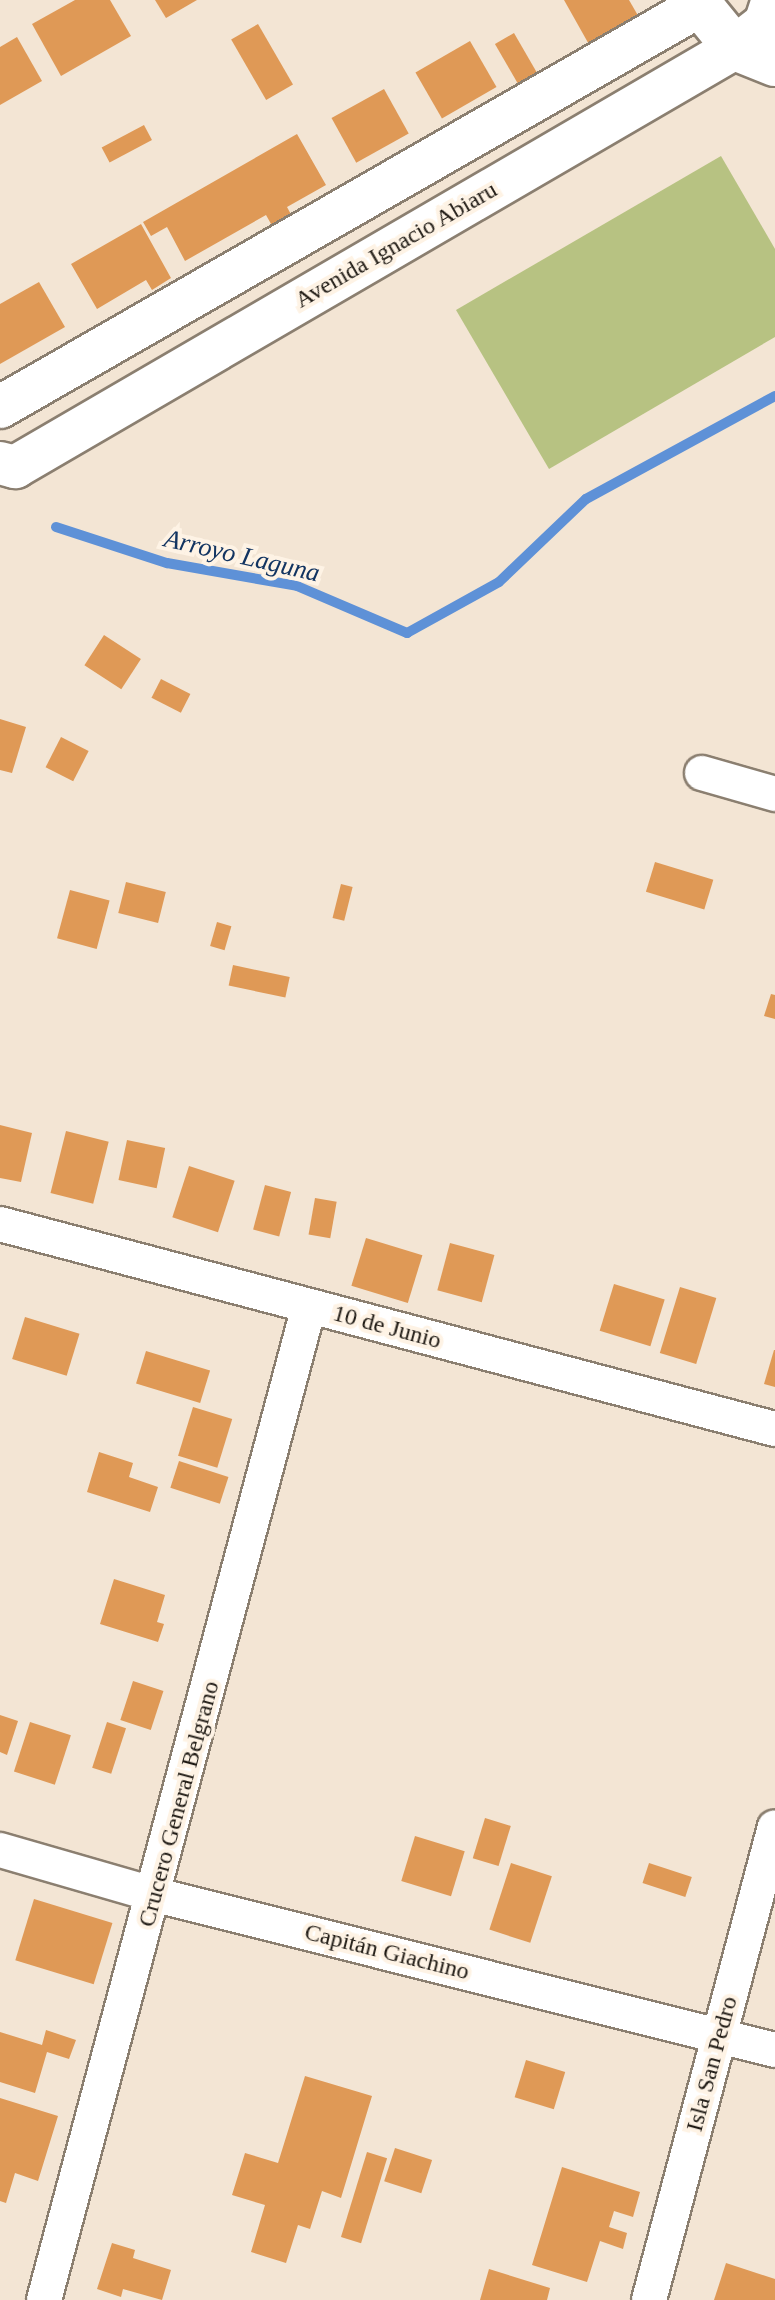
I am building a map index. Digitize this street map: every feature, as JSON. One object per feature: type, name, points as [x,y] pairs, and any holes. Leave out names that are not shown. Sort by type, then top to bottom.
[{"type":"main road","name":"Avenida Ignacio Abiaru","points":[[735,48],[766,24],[774,0]]},
{"type":"main road","points":[[702,2],[735,48],[775,64]]},
{"type":"street","points":[[0,407],[702,2]]},
{"type":"street","name":"Avenida Ignacio Abiaru","points":[[0,463],[15,467],[735,48]]},
{"type":"street","points":[[702,773],[775,794]]},
{"type":"street","name":"10 de Junio","points":[[0,1224],[775,1429]]},
{"type":"street","name":"Crucero General Belgrano","points":[[44,2300],[156,1895],[309,1306]]},
{"type":"street","name":"Isla San Pedro","points":[[649,2300],[775,1827]]},
{"type":"street","name":"Capitán Giachino","points":[[0,1850],[156,1895],[775,2050]]},
{"type":"green space","points":[[721,156],[775,249],[775,337],[549,469],[456,310]]},
{"type":"building","points":[[75,0],[110,0],[131,36],[61,76],[32,24]]},
{"type":"building","points":[[155,0],[197,0],[166,18]]},
{"type":"building","points":[[564,0],[629,0],[640,19],[591,48]]},
{"type":"building","points":[[258,24],[293,85],[266,100],[231,40]]},
{"type":"building","points":[[514,33],[539,76],[520,87],[495,44]]},
{"type":"building","points":[[17,37],[42,81],[0,105],[0,47]]},
{"type":"building","points":[[470,41],[496,87],[442,118],[415,72]]},
{"type":"building","points":[[384,89],[409,134],[356,163],[332,118]]},
{"type":"building","points":[[144,125],[152,140],[110,163],[102,148]]},
{"type":"building","points":[[297,134],[326,185],[287,207],[294,220],[275,231],[266,215],[185,261],[167,227],[151,236],[143,222]]},
{"type":"building","points":[[141,224],[171,278],[152,290],[146,280],[97,309],[71,264]]},
{"type":"building","points":[[39,282],[65,327],[0,364],[0,304]]},
{"type":"building","points":[[104,635],[141,659],[121,689],[84,665]]},
{"type":"building","points":[[161,679],[190,694],[181,713],[151,698]]},
{"type":"building","points":[[0,719],[26,727],[12,773],[0,770]]},
{"type":"building","points":[[61,737],[89,751],[73,781],[46,767]]},
{"type":"building","points":[[655,862],[713,880],[704,909],[646,892]]},
{"type":"building","points":[[126,882],[166,892],[158,923],[118,913]]},
{"type":"building","points":[[341,884],[353,887],[344,921],[333,918]]},
{"type":"building","points":[[70,890],[110,901],[97,949],[57,938]]},
{"type":"building","points":[[217,922],[231,926],[225,950],[210,946]]},
{"type":"building","points":[[233,965],[290,977],[285,998],[229,986]]},
{"type":"building","points":[[771,994],[775,995],[775,1019],[764,1016]]},
{"type":"building","points":[[0,1125],[32,1133],[21,1182],[0,1178]]},
{"type":"building","points":[[66,1131],[109,1142],[93,1204],[51,1193]]},
{"type":"building","points":[[127,1140],[165,1148],[157,1188],[118,1180]]},
{"type":"building","points":[[189,1166],[235,1181],[218,1232],[172,1217]]},
{"type":"building","points":[[265,1185],[291,1192],[279,1236],[253,1229]]},
{"type":"building","points":[[315,1198],[337,1202],[330,1238],[309,1234]]},
{"type":"building","points":[[366,1238],[422,1255],[408,1303],[351,1286]]},
{"type":"building","points":[[450,1243],[494,1255],[482,1302],[437,1290]]},
{"type":"building","points":[[614,1284],[665,1299],[650,1346],[600,1331]]},
{"type":"building","points":[[680,1287],[716,1298],[696,1364],[660,1353]]},
{"type":"building","points":[[25,1317],[80,1334],[67,1376],[12,1359]]},
{"type":"building","points":[[775,1350],[775,1387],[764,1384]]},
{"type":"building","points":[[146,1351],[210,1371],[200,1403],[136,1384]]},
{"type":"building","points":[[193,1407],[232,1419],[217,1468],[178,1456]]},
{"type":"building","points":[[99,1452],[133,1463],[129,1477],[158,1487],[150,1512],[87,1492]]},
{"type":"building","points":[[179,1461],[228,1477],[220,1504],[170,1488]]},
{"type":"building","points":[[114,1579],[165,1595],[157,1622],[164,1624],[158,1642],[100,1624]]},
{"type":"building","points":[[133,1681],[163,1691],[151,1730],[120,1720]]},
{"type":"building","points":[[0,1715],[18,1721],[7,1755],[0,1752]]},
{"type":"building","points":[[30,1722],[71,1735],[55,1785],[14,1771]]},
{"type":"building","points":[[107,1722],[126,1728],[111,1774],[92,1768]]},
{"type":"building","points":[[485,1818],[511,1826],[499,1866],[473,1858]]},
{"type":"building","points":[[415,1836],[465,1851],[451,1896],[401,1881]]},
{"type":"building","points":[[511,1863],[552,1876],[530,1943],[489,1930]]},
{"type":"building","points":[[649,1863],[692,1877],[685,1897],[643,1883]]},
{"type":"building","points":[[34,1899],[112,1923],[94,1984],[15,1960]]},
{"type":"building","points":[[46,2030],[76,2040],[69,2059],[47,2052],[35,2093],[0,2082],[0,2032],[42,2045]]},
{"type":"building","points":[[526,2060],[565,2072],[554,2109],[515,2097]]},
{"type":"building","points":[[305,2076],[372,2096],[341,2198],[322,2191],[310,2229],[298,2225],[286,2263],[251,2252],[265,2205],[232,2195],[245,2153],[278,2163]]},
{"type":"building","points":[[0,2098],[58,2116],[38,2181],[15,2173],[6,2203],[0,2201]]},
{"type":"building","points":[[395,2148],[432,2160],[421,2193],[384,2181]]},
{"type":"building","points":[[367,2152],[387,2158],[361,2243],[341,2237]]},
{"type":"building","points":[[562,2167],[640,2192],[633,2217],[614,2211],[609,2227],[627,2233],[623,2249],[600,2241],[587,2282],[532,2265]]},
{"type":"building","points":[[112,2243],[135,2250],[133,2258],[171,2270],[162,2300],[123,2289],[121,2297],[97,2289]]},
{"type":"building","points":[[726,2263],[775,2279],[775,2300],[714,2300]]},
{"type":"building","points":[[489,2269],[550,2288],[547,2300],[480,2300]]},
{"type":"waterway","name":"Arroyo Laguna","points":[[56,527],[167,563],[297,586],[407,633],[499,582],[586,499],[775,396]]}]
